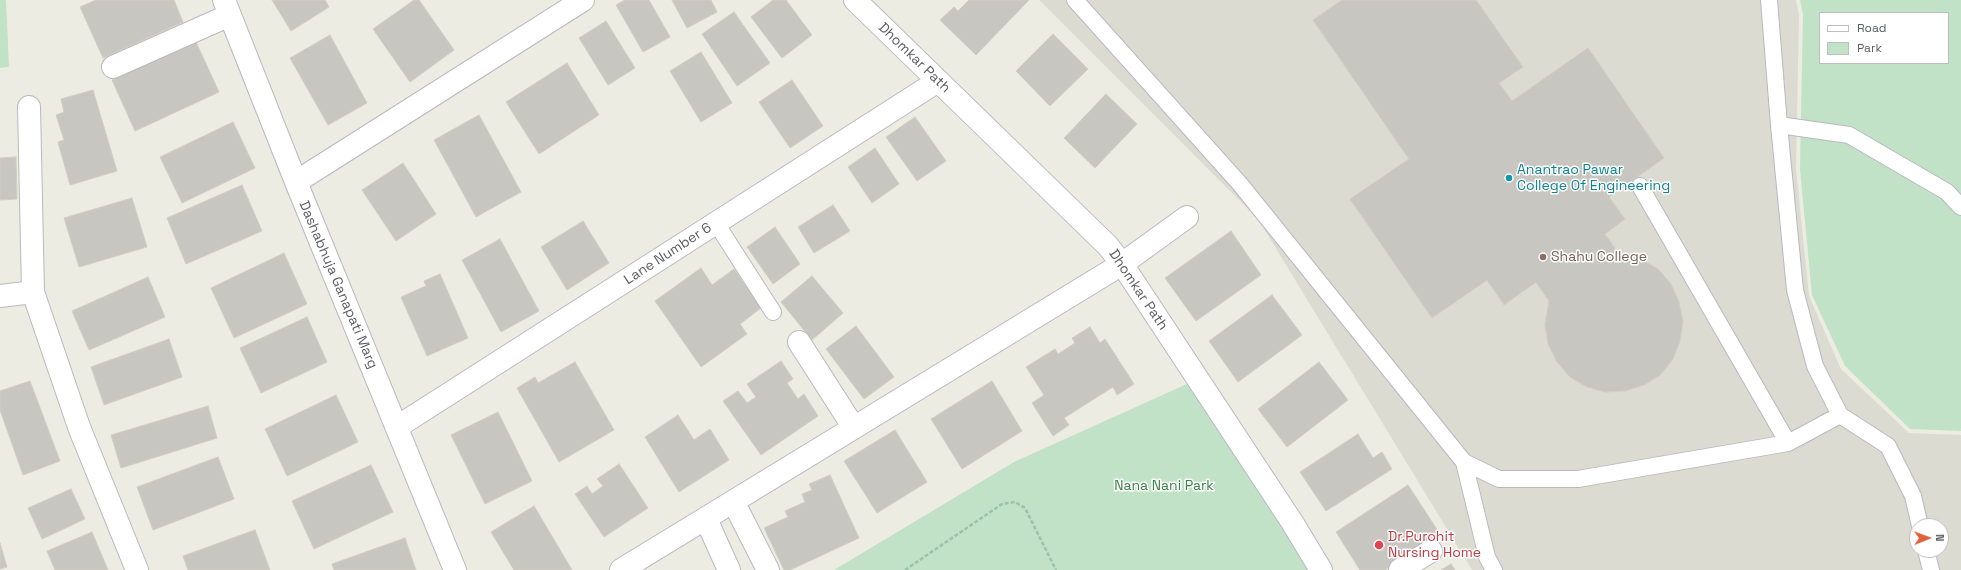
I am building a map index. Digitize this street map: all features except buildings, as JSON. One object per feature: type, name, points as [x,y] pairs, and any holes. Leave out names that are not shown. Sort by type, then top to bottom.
[{"type":"street","points":[[296,182],[583,0]]},
{"type":"street","name":"Dhomkar Path","points":[[855,0],[1108,246],[1122,264],[1292,522],[1321,570]]},
{"type":"street","points":[[113,67],[227,8]]},
{"type":"street","name":"Dashabhuja Ganapati Marg","points":[[227,8],[296,182],[455,570]]},
{"type":"street","name":"Lane Number 6","points":[[397,427],[938,81]]},
{"type":"street","points":[[29,107],[33,292],[79,427],[137,570]]},
{"type":"street","points":[[621,570],[1122,264],[1187,217]]},
{"type":"street","points":[[0,296],[33,292]]},
{"type":"street","points":[[799,342],[854,428]]},
{"type":"street","points":[[734,502],[768,570]]},
{"type":"street","points":[[706,519],[729,570]]},
{"type":"street","points":[[1400,570],[1431,551]]},
{"type":"lane","points":[[1075,0],[1240,184],[1464,462],[1499,479],[1578,479],[1788,443],[1840,415]]},
{"type":"lane","points":[[1769,0],[1779,125],[1795,290],[1815,366],[1840,415],[1888,446],[1913,496],[1918,518]]},
{"type":"lane","points":[[1779,125],[1849,135],[1947,192],[1961,207]]},
{"type":"lane","points":[[1640,186],[1788,443]]},
{"type":"lane","points":[[716,223],[772,312]]},
{"type":"lane","points":[[1464,462],[1487,557],[1494,570]]},
{"type":"lane","points":[[1928,558],[1931,570]]},
{"type":"path","points":[[905,570],[1002,504],[1015,502],[1025,508],[1056,570]]},
{"type":"shaded area","name":"Shahu College","points":[[1039,0],[1796,0],[1799,15],[1796,169],[1809,296],[1841,369],[1909,433],[1961,435],[1961,570],[1472,570],[1258,219]]},
{"type":"green space","points":[[0,0],[6,0],[9,67],[0,68]]},
{"type":"green space","points":[[1800,0],[1961,0],[1961,431],[1910,429],[1845,366],[1812,295],[1800,169],[1803,14]]},
{"type":"green space","name":"Nana Nani Park","points":[[1198,379],[1319,570],[834,570],[1014,462]]},
{"type":"place","name":"Anantrao Pawar College Of Engineering","points":[[1509,178]]},
{"type":"place","name":"Shahu College","points":[[1543,257]]},
{"type":"place","name":"Dr.Purohit Nursing Home","points":[[1379,545]]}]
